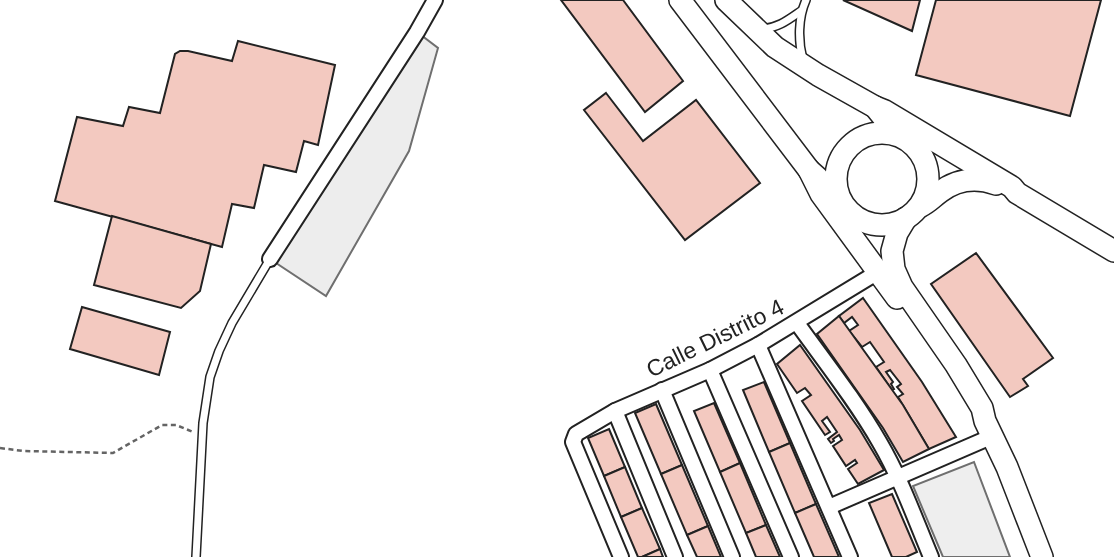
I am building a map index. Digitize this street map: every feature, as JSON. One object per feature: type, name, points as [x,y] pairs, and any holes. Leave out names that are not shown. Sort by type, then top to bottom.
[{"type":"main road","points":[[680,0],[809,170],[846,207],[869,223],[878,225],[898,222],[950,185],[969,179],[995,183],[1017,193],[1114,251]]},
{"type":"main road","points":[[726,0],[775,47],[967,159],[1012,187],[1017,193]]},
{"type":"main road","points":[[875,107],[916,147],[927,166],[928,188],[924,198],[897,233],[892,251],[894,269],[902,286],[982,408],[1042,557]]},
{"type":"main road","points":[[878,272],[874,256],[836,187],[836,173],[847,149],[869,135],[895,134],[907,140]]},
{"type":"main road","points":[[809,170],[821,194],[942,361],[974,412],[989,429]]},
{"type":"street","points":[[270,259],[435,0]]},
{"type":"street","name":"Calle Distrito 4","points":[[621,557],[573,442],[576,434],[615,411],[710,370],[758,345],[878,272]]},
{"type":"street","points":[[797,323],[868,423],[898,477],[931,557]]},
{"type":"street","points":[[758,345],[850,557]]},
{"type":"street","points":[[710,370],[791,557]]},
{"type":"street","points":[[662,390],[732,557]]},
{"type":"street","points":[[615,411],[675,557]]},
{"type":"street","points":[[829,508],[898,477],[989,429]]},
{"type":"lane","points":[[807,0],[802,11],[799,42],[803,61],[808,68]]},
{"type":"lane","points":[[754,29],[772,28],[788,22],[802,11]]},
{"type":"lane","points":[[196,557],[203,435],[210,377],[232,323],[270,259]]},
{"type":"path","points":[[0,448],[113,453],[162,425],[176,425],[203,435]]},
{"type":"shaded area","points":[[417,32],[438,48],[409,151],[326,296],[270,259]]},
{"type":"shaded area","points":[[974,462],[1010,557],[943,557],[913,486]]},
{"type":"building","points":[[561,0],[623,0],[683,81],[645,112]]},
{"type":"building","points":[[843,0],[920,0],[912,31]]},
{"type":"building","points":[[936,0],[1101,0],[1070,116],[916,75]]},
{"type":"building","points":[[238,41],[335,65],[318,145],[304,141],[296,172],[264,165],[254,208],[232,204],[222,247],[55,201],[77,117],[123,126],[129,107],[160,113],[175,54],[188,51],[232,61]]},
{"type":"building","points":[[606,93],[643,141],[696,100],[760,183],[685,240],[584,110]]},
{"type":"building","points":[[112,216],[211,244],[200,291],[181,308],[94,285]]},
{"type":"building","points":[[976,253],[1053,358],[1023,379],[1028,386],[1010,397],[931,284]]},
{"type":"building","points":[[863,298],[922,382],[956,437],[929,449],[898,397],[903,394],[897,387],[901,384],[890,370],[886,372],[893,382],[892,390],[876,367],[884,362],[870,342],[862,347],[849,331],[858,325],[852,317],[844,323],[839,316]]},
{"type":"building","points":[[82,307],[170,332],[159,375],[70,349]]},
{"type":"building","points":[[839,316],[903,405],[929,449],[903,462],[883,428],[817,334]]},
{"type":"building","points":[[800,345],[860,430],[884,470],[858,484],[848,469],[857,463],[855,460],[846,466],[833,446],[842,440],[839,435],[831,443],[828,439],[837,432],[827,417],[822,421],[830,432],[825,435],[802,401],[811,395],[805,388],[797,393],[777,364]]},
{"type":"building","points":[[764,382],[790,443],[769,452],[743,390]]},
{"type":"building","points":[[714,403],[740,463],[720,472],[694,411]]},
{"type":"building","points":[[656,404],[682,465],[661,474],[635,413]]},
{"type":"building","points":[[609,429],[625,467],[604,476],[588,438]]},
{"type":"building","points":[[790,443],[816,504],[795,513],[769,452]]},
{"type":"building","points":[[740,463],[766,525],[746,533],[720,472]]},
{"type":"building","points":[[682,465],[708,526],[687,535],[661,474]]},
{"type":"building","points":[[625,467],[642,508],[621,517],[604,476]]},
{"type":"building","points":[[892,494],[917,552],[906,557],[892,557],[869,503]]},
{"type":"building","points":[[816,504],[839,557],[814,557],[795,513]]},
{"type":"building","points":[[642,508],[660,549],[638,557],[621,517]]},
{"type":"building","points":[[766,525],[780,557],[756,557],[746,533]]},
{"type":"building","points":[[708,526],[721,557],[697,557],[687,535]]},
{"type":"building","points":[[660,549],[663,557],[642,557]]}]
